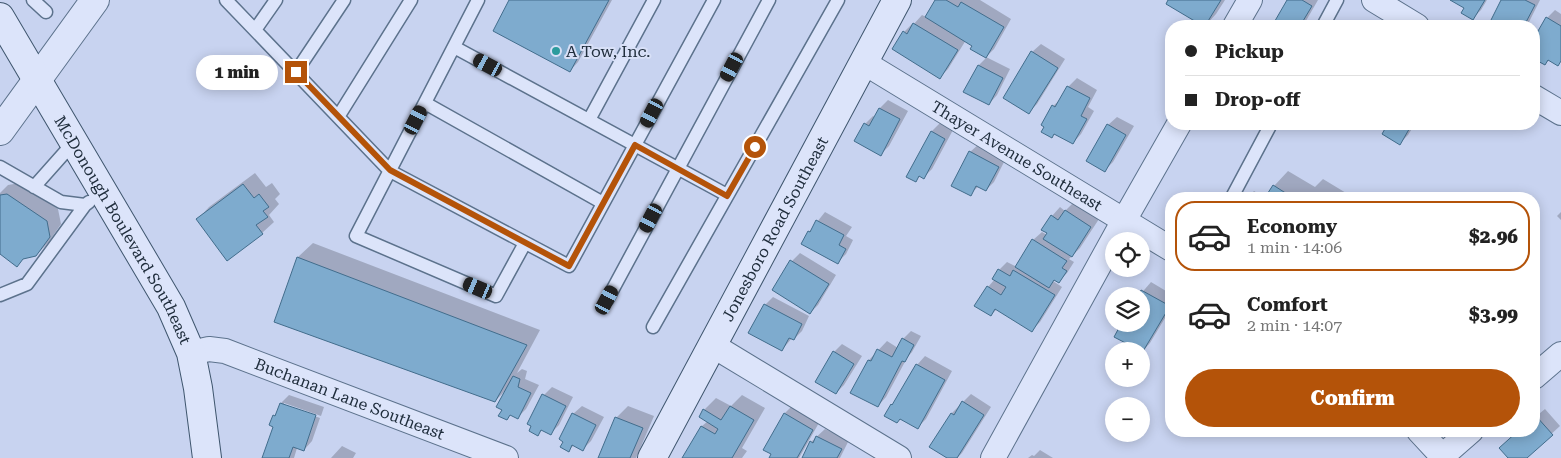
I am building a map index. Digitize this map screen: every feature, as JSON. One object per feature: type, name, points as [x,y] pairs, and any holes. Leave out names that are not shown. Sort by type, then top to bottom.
[{"type":"main road","points":[[0,131],[95,0]]},
{"type":"main road","name":"Jonesboro Road Southeast","points":[[652,458],[897,0]]},
{"type":"main road","name":"McDonough Boulevard Southeast","points":[[0,16],[74,142],[94,198],[171,307],[191,353],[198,388],[207,458]]},
{"type":"street","points":[[1238,20],[1250,0]]},
{"type":"street","points":[[1374,0],[1407,20]]},
{"type":"street","name":"Thayer Avenue Southeast","points":[[863,62],[1165,245]]},
{"type":"street","points":[[1540,101],[1561,113]]},
{"type":"street","points":[[993,458],[1176,130]]},
{"type":"street","points":[[712,345],[899,458]]},
{"type":"street","name":"Buchanan Lane Southeast","points":[[191,353],[208,349],[225,351],[506,458]]},
{"type":"street","points":[[1540,372],[1561,354]]},
{"type":"street","points":[[1425,437],[1442,457],[1464,437]]},
{"type":"lane","points":[[33,0],[46,12]]},
{"type":"lane","points":[[226,0],[390,170],[569,266],[714,0]]},
{"type":"lane","points":[[255,30],[276,0]]},
{"type":"lane","points":[[296,72],[344,0]]},
{"type":"lane","points":[[338,116],[410,0]]},
{"type":"lane","points":[[478,0],[356,236],[496,296],[525,243]]},
{"type":"lane","points":[[589,120],[654,0]]},
{"type":"lane","points":[[607,300],[769,0]]},
{"type":"lane","points":[[653,327],[838,0]]},
{"type":"lane","points":[[1326,20],[1337,0]]},
{"type":"lane","points":[[454,47],[727,196]]},
{"type":"lane","points":[[425,103],[603,203]]},
{"type":"lane","points":[[1235,192],[1268,130]]},
{"type":"lane","points":[[34,187],[74,142]]},
{"type":"lane","points":[[0,167],[60,202],[94,198]]},
{"type":"lane","points":[[0,295],[27,284],[94,198]]},
{"type":"building","name":"A Tow, Inc.","points":[[509,0],[609,0],[570,72],[493,31]]},
{"type":"building","points":[[935,0],[946,0],[958,7],[961,2],[1004,27],[986,58],[970,49],[972,46],[925,17]]},
{"type":"building","points":[[1168,0],[1221,0],[1209,20],[1193,20],[1166,4]]},
{"type":"building","points":[[1287,0],[1302,0],[1312,6],[1304,20],[1275,20]]},
{"type":"building","points":[[1450,0],[1485,0],[1473,20],[1461,13],[1464,8]]},
{"type":"building","points":[[1501,0],[1525,0],[1535,5],[1527,20],[1491,20]]},
{"type":"building","points":[[1546,17],[1561,26],[1561,61],[1558,66],[1548,60],[1545,65],[1540,62],[1540,28]]},
{"type":"building","points":[[913,23],[958,50],[940,79],[892,49],[903,31],[907,34]]},
{"type":"building","points":[[1031,51],[1058,68],[1029,114],[1003,98]]},
{"type":"building","points":[[978,65],[1003,78],[989,105],[963,92]]},
{"type":"building","points":[[1067,86],[1090,98],[1081,116],[1087,119],[1073,144],[1054,134],[1052,138],[1041,132],[1044,127],[1041,125],[1052,105],[1055,107]]},
{"type":"building","points":[[879,108],[900,119],[881,156],[854,141],[864,123],[869,126]]},
{"type":"building","points":[[1107,124],[1126,135],[1105,172],[1086,161]]},
{"type":"building","points":[[1384,130],[1409,130],[1400,145],[1382,134]]},
{"type":"building","points":[[931,131],[945,139],[924,179],[919,176],[916,182],[906,177]]},
{"type":"building","points":[[969,151],[999,167],[986,191],[976,186],[971,196],[951,186]]},
{"type":"building","points":[[243,184],[254,198],[259,194],[269,207],[263,211],[268,217],[256,225],[263,234],[227,261],[196,219]]},
{"type":"building","points":[[1273,185],[1284,192],[1268,192]]},
{"type":"building","points":[[7,194],[47,221],[50,237],[36,256],[23,259],[17,267],[0,254],[0,195]]},
{"type":"building","points":[[1065,210],[1091,227],[1072,257],[1043,239],[1047,233],[1041,230],[1051,215],[1058,220]]},
{"type":"building","points":[[816,220],[844,235],[839,245],[846,249],[838,264],[801,244]]},
{"type":"building","points":[[1032,239],[1067,261],[1062,268],[1067,271],[1059,283],[1054,280],[1049,288],[1015,267]]},
{"type":"building","points":[[297,257],[527,345],[495,402],[274,322]]},
{"type":"building","points":[[790,260],[829,284],[810,314],[772,290]]},
{"type":"building","points":[[998,269],[1010,276],[1013,270],[1055,295],[1032,332],[995,309],[991,316],[974,306],[987,286],[1001,295],[1006,287],[992,279]]},
{"type":"building","points":[[1150,295],[1165,303],[1165,314],[1149,342],[1124,342],[1114,337],[1117,332],[1150,332]]},
{"type":"building","points":[[764,304],[802,324],[794,340],[789,338],[782,351],[748,333]]},
{"type":"building","points":[[902,338],[914,345],[905,362],[902,361],[878,407],[850,393],[868,360],[871,361],[877,349],[892,357]]},
{"type":"building","points":[[833,351],[854,364],[836,394],[815,382]]},
{"type":"building","points":[[916,364],[945,380],[918,429],[900,419],[897,423],[884,416]]},
{"type":"building","points":[[513,376],[520,379],[518,387],[531,393],[518,419],[510,415],[507,420],[498,416],[502,410],[496,407]]},
{"type":"building","points":[[542,394],[566,406],[551,435],[541,430],[538,436],[529,431],[531,426],[527,424]]},
{"type":"building","points":[[962,401],[984,415],[957,458],[947,458],[929,447],[951,413],[954,415]]},
{"type":"building","points":[[280,403],[316,415],[304,451],[293,447],[289,458],[262,458],[273,427],[269,425]]},
{"type":"building","points":[[730,406],[754,420],[732,458],[682,458],[701,426],[715,434],[718,429],[699,417],[703,409],[721,420]]},
{"type":"building","points":[[572,413],[596,425],[583,451],[572,445],[569,452],[560,447],[563,442],[559,439]]},
{"type":"building","points":[[784,413],[813,430],[797,458],[769,458],[771,454],[763,450]]},
{"type":"building","points":[[615,417],[643,428],[630,458],[598,458]]},
{"type":"building","points":[[1540,420],[1553,435],[1527,458],[1508,458],[1499,448],[1511,437],[1540,437]]},
{"type":"building","points":[[816,436],[842,449],[837,458],[802,458],[810,441],[813,443]]},
{"type":"place","name":"A Tow, Inc.","points":[[556,51]]},
{"type":"route","points":[[296,72],[390,170],[569,266],[635,145],[727,196],[755,147]]}]
